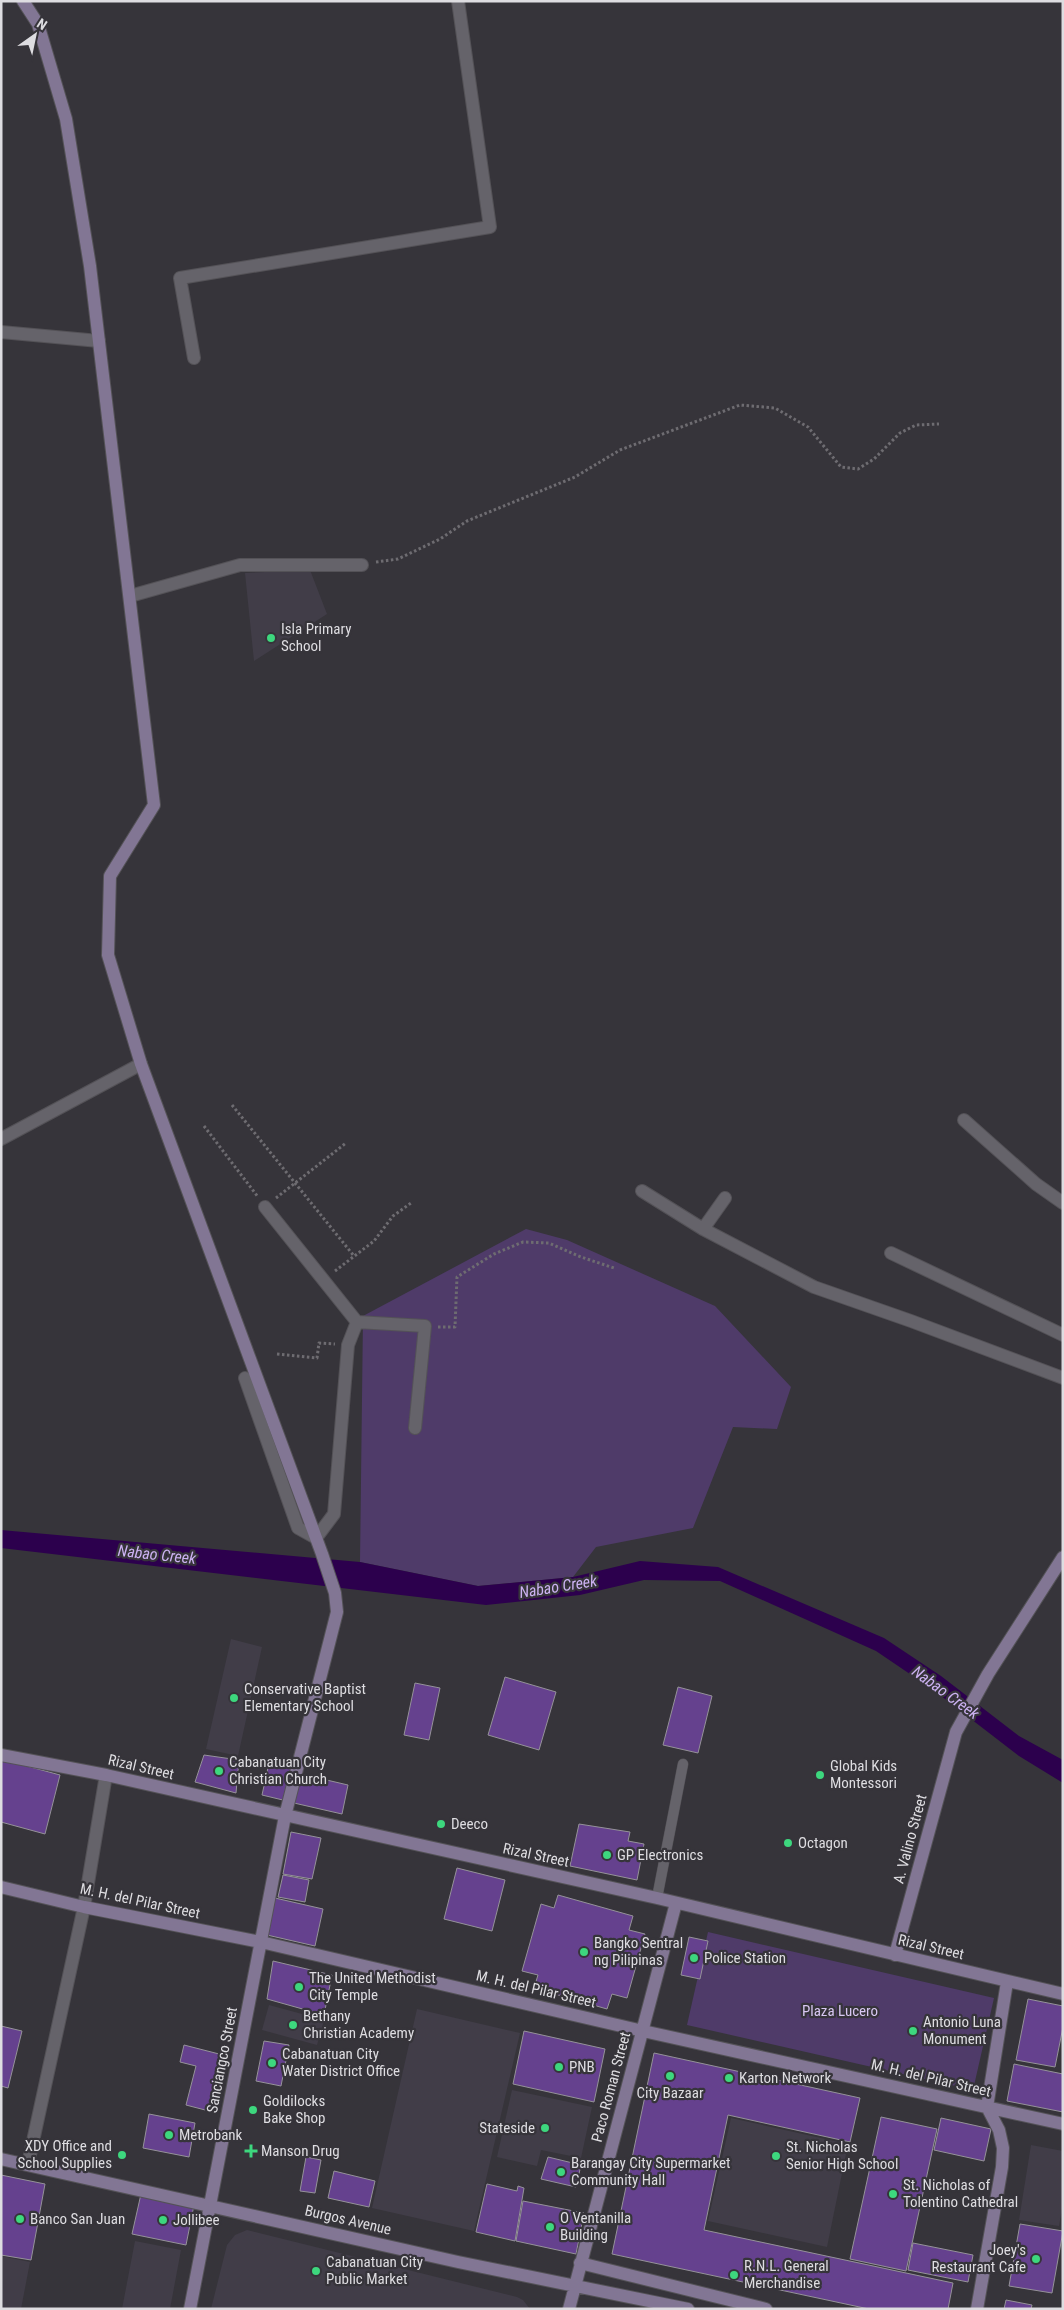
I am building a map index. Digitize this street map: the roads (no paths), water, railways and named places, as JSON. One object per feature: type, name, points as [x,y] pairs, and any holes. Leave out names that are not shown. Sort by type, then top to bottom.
[{"type":"street","name":"Sanciangco Street","points":[[23,1],[38,24],[66,119],[90,266],[154,805],[110,876],[108,955],[141,1064],[322,1554],[336,1594],[338,1612],[285,1816],[190,2309]]},
{"type":"street","points":[[194,358],[180,278],[490,227],[458,1]]},
{"type":"street","points":[[1,332],[99,341]]},
{"type":"street","points":[[130,596],[240,565],[362,565]]},
{"type":"street","points":[[1,1139],[141,1064]]},
{"type":"street","points":[[964,1120],[1036,1184],[1063,1203]]},
{"type":"street","points":[[642,1191],[703,1229],[814,1287],[1063,1378]]},
{"type":"street","points":[[703,1229],[725,1198]]},
{"type":"street","points":[[265,1207],[357,1322],[425,1326],[415,1428]]},
{"type":"street","points":[[891,1253],[1063,1335]]},
{"type":"street","points":[[245,1378],[298,1528],[316,1538],[334,1514],[348,1345],[357,1322]]},
{"type":"street","name":"A. Valino Street","points":[[895,1955],[956,1732],[988,1674],[1063,1557]]},
{"type":"street","name":"Rizal Street","points":[[1,1755],[106,1775],[657,1898],[1063,1994]]},
{"type":"street","points":[[28,2164],[84,1907],[106,1775]]},
{"type":"street","name":"M. H. del Pilar Street","points":[[1,1887],[84,1907],[261,1942],[643,2031],[1063,2124]]},
{"type":"street","name":"Paco Roman Street","points":[[569,2309],[676,1903]]},
{"type":"street","points":[[977,2309],[1002,2167],[1003,2148],[999,2130],[987,2108],[1007,1982]]},
{"type":"street","name":"Burgos Avenue","points":[[1,2159],[458,2262],[688,2309]]},
{"type":"street","points":[[580,2263],[766,2309]]},
{"type":"lane","points":[[657,1898],[684,1764]]},
{"type":"water","name":"Nabao Creek","points":[[1,1530],[360,1562],[478,1586],[573,1577],[640,1561],[718,1567],[884,1638],[941,1676],[1019,1736],[1063,1760],[1063,1783],[1019,1756],[932,1689],[876,1651],[720,1581],[644,1580],[580,1595],[486,1605],[1,1548]]},
{"type":"place","name":"Isla Primary School","points":[[271,638]]},
{"type":"place","name":"Conservative Baptist Elementary School","points":[[234,1698]]},
{"type":"place","name":"Cabanatuan City Christian Church","points":[[219,1771]]},
{"type":"place","name":"Global Kids Montessori","points":[[820,1775]]},
{"type":"place","name":"Deeco","points":[[441,1824]]},
{"type":"place","name":"Octagon","points":[[788,1843]]},
{"type":"place","name":"GP Electronics","points":[[607,1855]]},
{"type":"place","name":"Bangko Sentral ng Pilipinas","points":[[584,1952]]},
{"type":"place","name":"Police Station","points":[[694,1958]]},
{"type":"place","name":"The United Methodist City Temple","points":[[299,1987]]},
{"type":"place","name":"Bethany Christian Academy","points":[[293,2025]]},
{"type":"place","name":"Antonio Luna Monument","points":[[913,2031]]},
{"type":"place","name":"Cabanatuan City Water District Office","points":[[272,2063]]},
{"type":"place","name":"PNB","points":[[559,2067]]},
{"type":"place","name":"City Bazaar","points":[[670,2076]]},
{"type":"place","name":"Karton Network","points":[[729,2078]]},
{"type":"place","name":"Goldilocks Bake Shop","points":[[253,2110]]},
{"type":"place","name":"Stateside","points":[[545,2128]]},
{"type":"place","name":"Metrobank","points":[[169,2135]]},
{"type":"place","name":"Manson Drug","points":[[251,2151]]},
{"type":"place","name":"XDY Office and School Supplies","points":[[122,2155]]},
{"type":"place","name":"St. Nicholas Senior High School","points":[[776,2156]]},
{"type":"place","name":"Barangay City Supermarket Community Hall","points":[[561,2172]]},
{"type":"place","name":"St. Nicholas of Tolentino Cathedral","points":[[893,2194]]},
{"type":"place","name":"Banco San Juan","points":[[20,2219]]},
{"type":"place","name":"Jollibee","points":[[163,2220]]},
{"type":"place","name":"O Ventanilla Building","points":[[550,2227]]},
{"type":"place","name":"Joey's Restaurant Cafe","points":[[1036,2259]]},
{"type":"place","name":"Cabanatuan City Public Market","points":[[316,2271]]},
{"type":"place","name":"R.N.L. General Merchandise","points":[[734,2275]]},
{"type":"park label","name":"Plaza Lucero","points":[[840,2011]]}]
